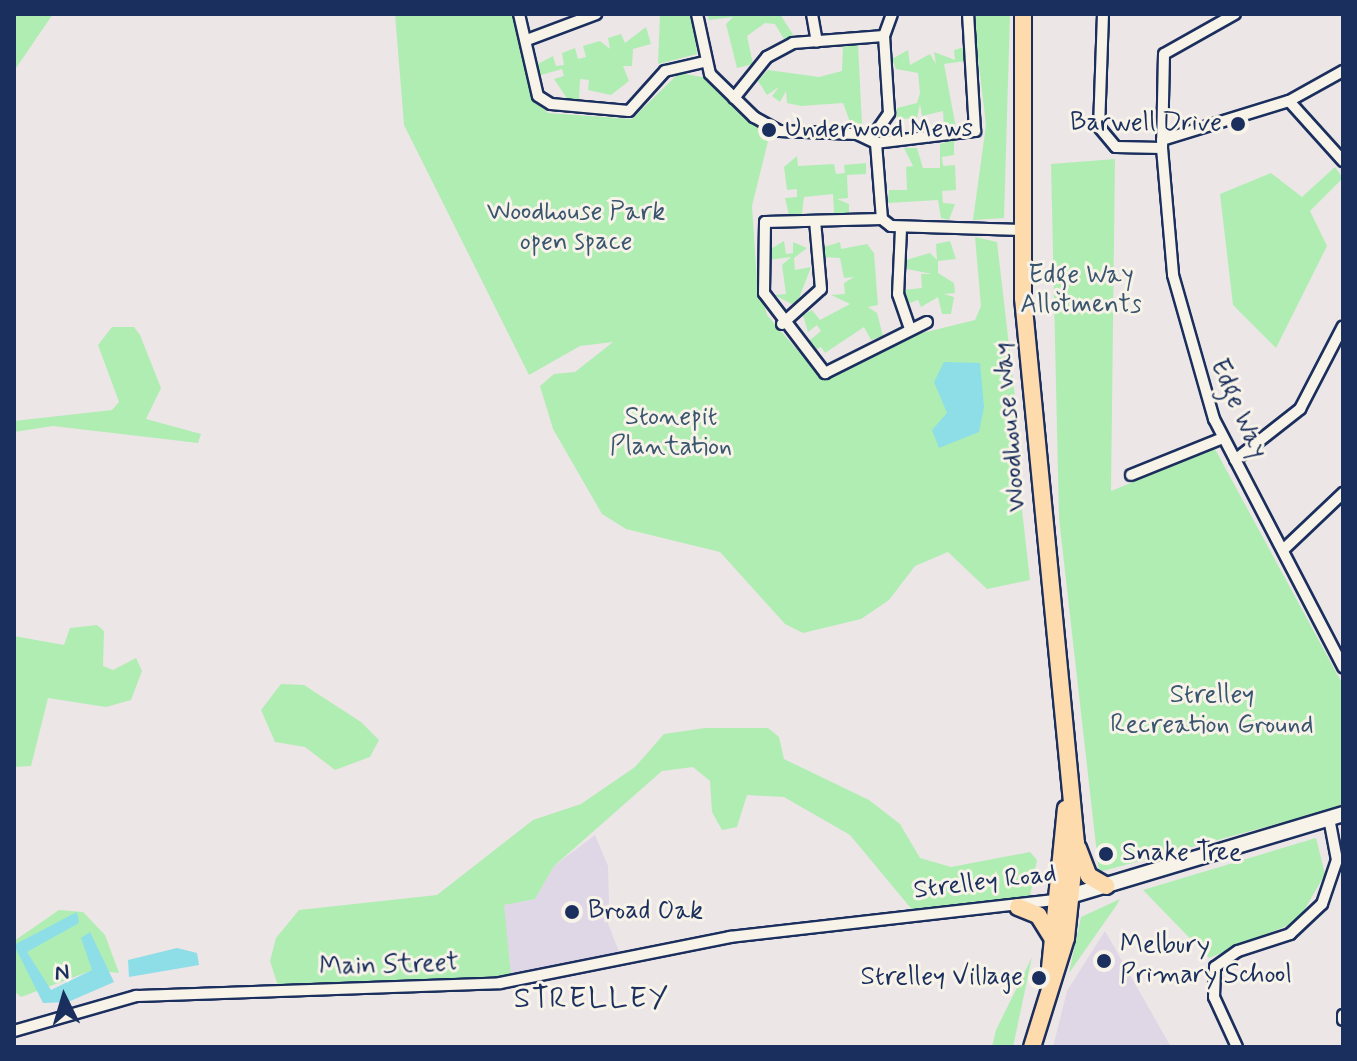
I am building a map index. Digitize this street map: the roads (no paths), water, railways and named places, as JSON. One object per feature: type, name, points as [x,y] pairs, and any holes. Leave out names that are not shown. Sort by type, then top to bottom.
[{"type":"main road","name":"Woodhouse Way","points":[[1023,14],[1022,230],[1076,843],[1064,898]]},
{"type":"main road","name":"Woodhouse Way","points":[[1064,898],[1070,787]]},
{"type":"main road","name":"Strelley Road","points":[[1064,898],[1336,816]]},
{"type":"main road","points":[[1076,843],[1089,876],[1106,886]]},
{"type":"main road","points":[[1049,982],[1051,936],[1064,898]]},
{"type":"main road","points":[[1032,1047],[1049,982],[1064,898]]},
{"type":"main road","points":[[1018,907],[1038,915],[1051,936]]},
{"type":"street","points":[[519,14],[538,96],[584,112],[629,111],[665,71],[704,62]]},
{"type":"street","points":[[527,40],[596,14]]},
{"type":"street","points":[[697,14],[704,62],[734,98],[779,131],[874,141],[975,131],[968,14]]},
{"type":"street","points":[[812,14],[817,42]]},
{"type":"street","points":[[882,219],[874,141],[889,113],[884,36],[892,14]]},
{"type":"street","points":[[1103,14],[1099,127],[1116,147],[1162,144],[1289,101],[1343,71]]},
{"type":"street","name":"Edge Way","points":[[1235,14],[1164,54],[1162,144],[1186,339],[1223,438],[1343,667]]},
{"type":"street","points":[[734,98],[767,57],[793,43],[884,36]]},
{"type":"street","points":[[1289,101],[1343,161]]},
{"type":"street","points":[[927,322],[825,373],[782,324],[764,293],[760,225],[882,219],[901,229],[1022,230]]},
{"type":"street","points":[[782,324],[821,289],[815,221]]},
{"type":"street","points":[[901,229],[898,294],[910,329]]},
{"type":"street","points":[[1235,460],[1300,409],[1343,326]]},
{"type":"street","points":[[1131,475],[1223,438]]},
{"type":"street","points":[[1283,550],[1343,493]]},
{"type":"street","points":[[1237,1047],[1214,997],[1215,967],[1307,923],[1340,871],[1336,816]]},
{"type":"street","name":"Strelley Road","points":[[766,931],[1018,907],[1064,898]]},
{"type":"street","name":"Main Street","points":[[14,1031],[136,996],[461,987],[766,931]]},
{"type":"water","points":[[944,362],[980,363],[984,407],[979,432],[939,448],[932,430],[947,413],[934,382]]},
{"type":"water","points":[[77,912],[79,923],[27,952],[51,990],[92,970],[81,938],[90,932],[114,982],[68,1002],[43,1003],[14,945]]},
{"type":"water","points":[[177,948],[197,953],[199,965],[129,977],[128,960]]},
{"type":"place","name":"Barwell Drive","points":[[1238,124]]},
{"type":"place","name":"Underwood Mews","points":[[769,130]]},
{"type":"place","name":"Snake Tree","points":[[1106,854]]},
{"type":"place","name":"Broad Oak","points":[[572,912]]},
{"type":"place","name":"Melbury Primary School","points":[[1104,961]]},
{"type":"place","name":"Strelley Village","points":[[1039,978]]},
{"type":"district","name":"STRELLEY","points":[[592,999]]},
{"type":"park label","name":"Woodhouse Park open space","points":[[576,228]]},
{"type":"park label","name":"Edge Way Allotments","points":[[1081,291]]},
{"type":"park label","name":"Stonepit Plantation","points":[[671,433]]},
{"type":"park label","name":"Strelley Recreation Ground","points":[[1212,711]]}]
